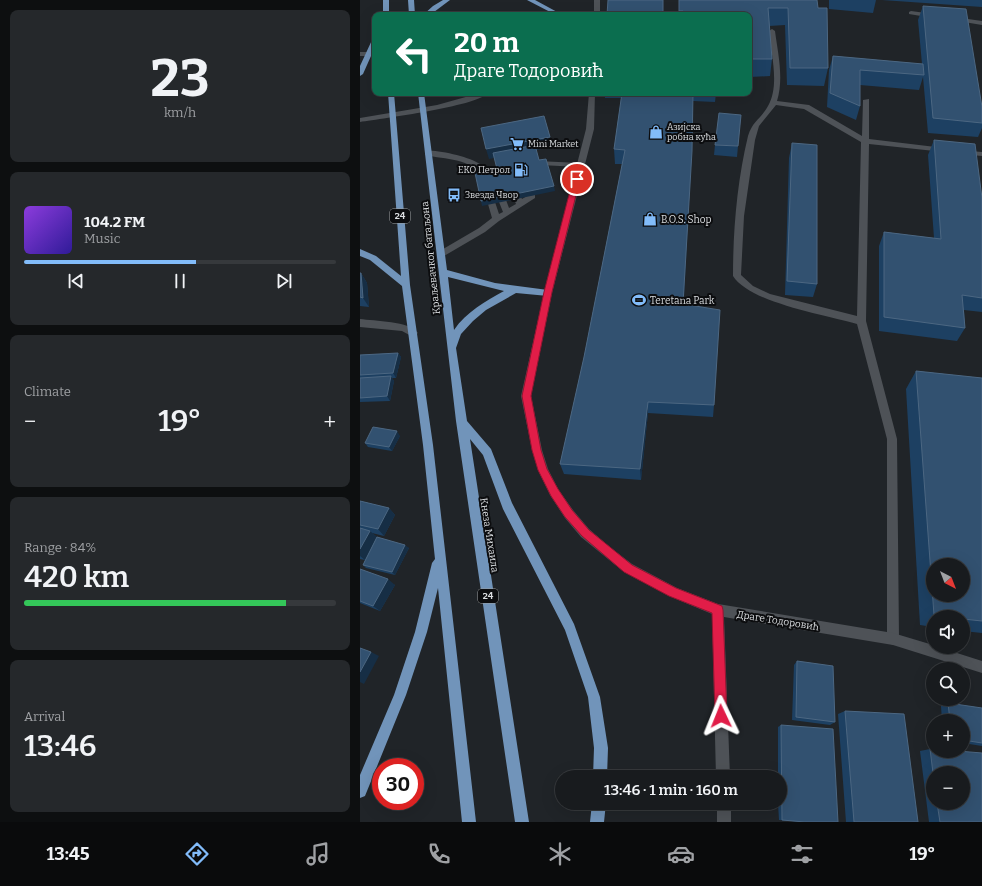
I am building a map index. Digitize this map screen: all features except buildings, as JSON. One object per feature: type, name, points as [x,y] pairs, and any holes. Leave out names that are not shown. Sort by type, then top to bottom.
[{"type":"main road","points":[[386,0],[386,12]]},
{"type":"main road","points":[[411,0],[412,12]]},
{"type":"main road","points":[[429,12],[447,0]]},
{"type":"main road","points":[[530,0],[552,12]]},
{"type":"main road","points":[[552,2],[555,12]]},
{"type":"main road","points":[[360,74],[372,46]]},
{"type":"main road","name":"24","points":[[391,96],[406,285],[428,445],[470,822]]},
{"type":"main road","name":"Краљевачког батаљона","points":[[421,96],[426,143],[442,254],[451,348],[461,421]]},
{"type":"main road","points":[[360,252],[373,258],[406,285]]},
{"type":"main road","points":[[443,272],[485,285],[514,290],[548,292]]},
{"type":"main road","points":[[451,348],[458,332],[472,316],[491,302],[514,290]]},
{"type":"main road","points":[[461,421],[487,452],[507,505],[570,628],[594,697],[601,748],[600,770]]},
{"type":"main road","name":"Кнеза Михаила","points":[[461,421],[522,822]]},
{"type":"main road","points":[[360,791],[400,695],[421,632],[440,557]]},
{"type":"main road","points":[[597,822],[598,810]]},
{"type":"street","points":[[597,12],[598,0]]},
{"type":"street","points":[[911,13],[942,17]]},
{"type":"street","points":[[950,18],[982,23]]},
{"type":"street","points":[[772,31],[777,84],[773,103],[768,112],[759,119],[754,129],[744,178],[736,253],[737,276],[750,288],[768,297],[862,321]]},
{"type":"street","points":[[360,54],[368,54]]},
{"type":"street","points":[[360,120],[398,115],[478,96]]},
{"type":"street","points":[[548,292],[590,129],[592,96]]},
{"type":"street","points":[[867,100],[862,321],[892,439],[893,639]]},
{"type":"street","points":[[773,103],[806,107],[865,141],[982,154]]},
{"type":"street","points":[[428,153],[457,158],[472,163],[479,166],[484,174],[494,170]]},
{"type":"street","points":[[540,163],[580,165]]},
{"type":"street","points":[[442,254],[482,230],[496,219],[507,213],[519,202],[532,196]]},
{"type":"street","points":[[503,202],[507,213]]},
{"type":"street","points":[[492,204],[496,219]]},
{"type":"street","name":"Драге Тодоровић","points":[[548,292],[526,396],[541,463],[554,492],[569,514],[585,533],[628,568],[673,592],[718,610],[893,639],[982,667]]},
{"type":"street","points":[[360,323],[404,328],[413,333]]},
{"type":"street","points":[[718,610],[723,770]]},
{"type":"street","points":[[724,810],[724,822]]},
{"type":"place","name":"Азијска робна кућа","points":[[656,132]]},
{"type":"place","name":"Mini Market","points":[[517,144]]},
{"type":"place","name":"ЕКО Петрол","points":[[521,170]]},
{"type":"place","name":"Звезда Чвор","points":[[454,195]]},
{"type":"place","name":"B.O.S. Shop","points":[[650,219]]},
{"type":"place","name":"Teretana Park","points":[[639,300]]},
{"type":"route","points":[[577,179],[548,292],[526,396],[537,450],[543,470],[554,492],[569,514],[585,533],[628,568],[673,592],[718,610],[721,716]]}]
